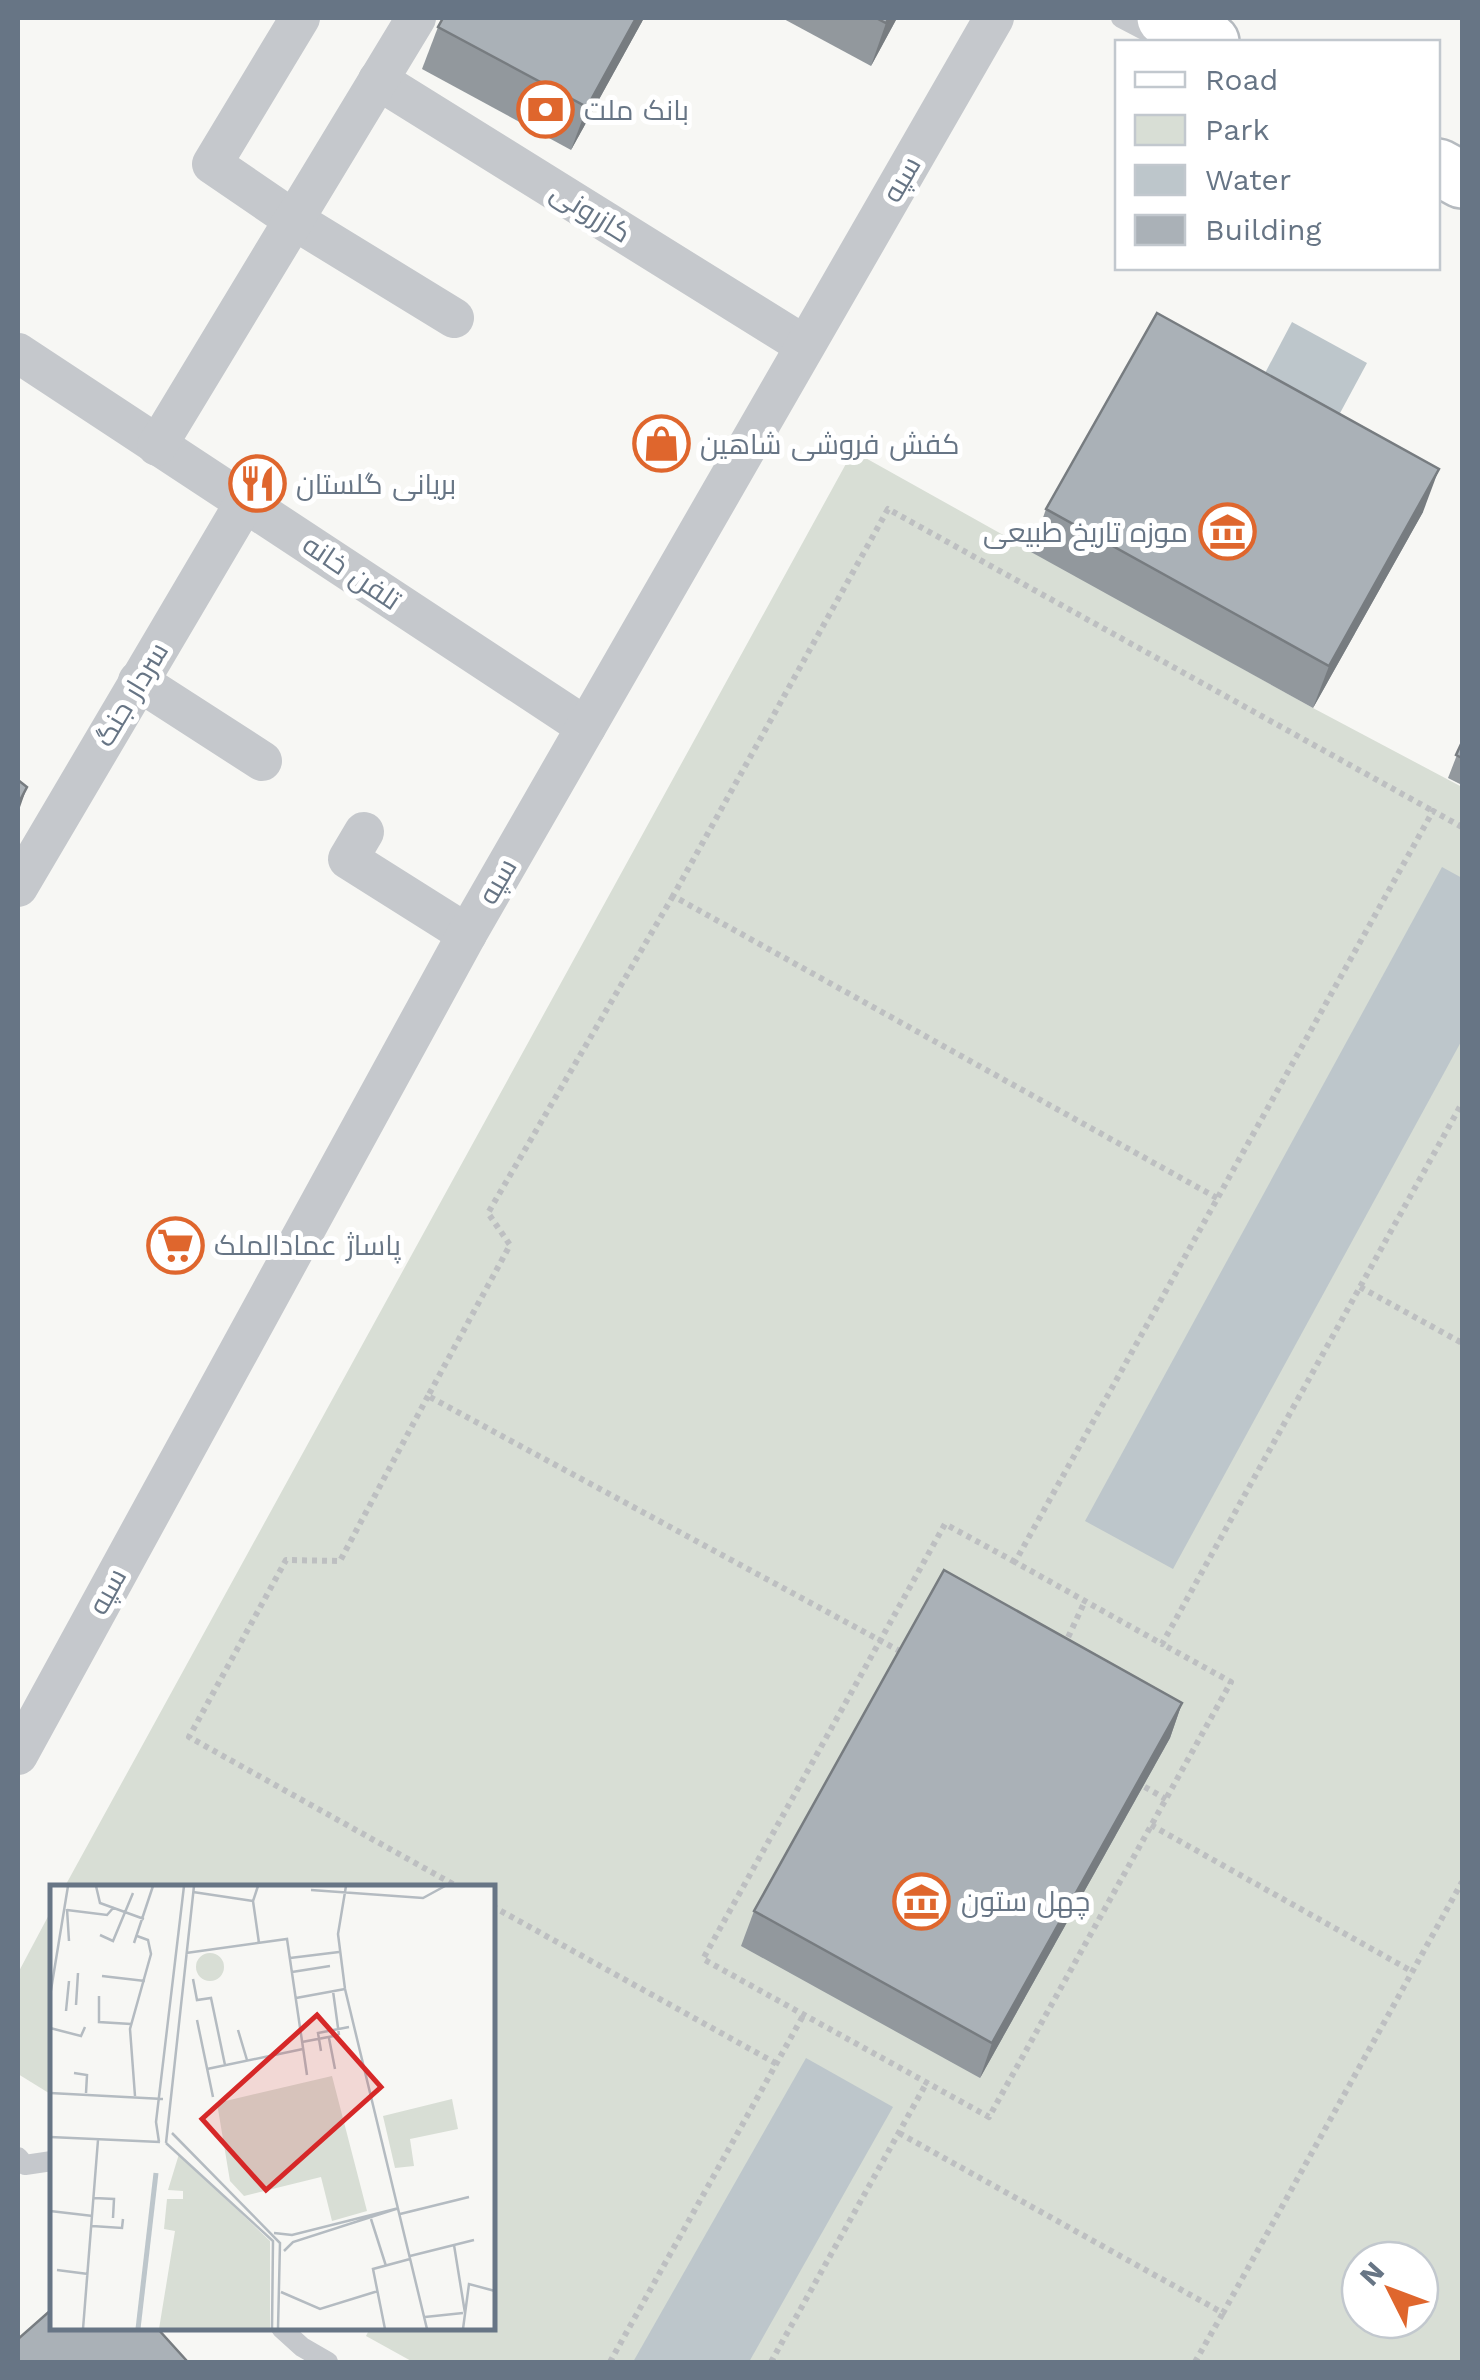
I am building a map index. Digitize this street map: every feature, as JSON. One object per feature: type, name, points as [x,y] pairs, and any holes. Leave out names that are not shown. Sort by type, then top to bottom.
[{"type":"main road","points":[[1165,18],[1206,40]]},
{"type":"main road","points":[[1440,168],[1462,180]]},
{"type":"street","points":[[300,18],[212,164],[294,220],[454,318]]},
{"type":"street","points":[[157,446],[416,18]]},
{"type":"street","name":"سپه","points":[[18,1754],[467,934],[994,18]]},
{"type":"street","name":"کازرونی","points":[[378,80],[804,345]]},
{"type":"street","name":"تلفن خانه","points":[[18,353],[586,728]]},
{"type":"street","name":"سردار جنگ","points":[[18,887],[246,502]]},
{"type":"street","points":[[138,681],[262,760]]},
{"type":"street","points":[[364,832],[348,859],[467,934]]},
{"type":"lane","points":[[1121,18],[1164,40]]},
{"type":"lane","points":[[1440,189],[1462,202]]},
{"type":"lane","points":[[18,2157],[25,2165],[50,2161]]},
{"type":"lane","points":[[283,2330],[328,2362]]},
{"type":"path","points":[[455,1885],[190,1737],[286,1560],[340,1561],[510,1245],[488,1212],[673,896],[888,509],[1462,827]]},
{"type":"path","points":[[1015,1562],[1433,811]]},
{"type":"path","points":[[673,896],[1218,1198]]},
{"type":"path","points":[[1162,1644],[1462,1103]]},
{"type":"path","points":[[1360,1287],[1462,1343]]},
{"type":"path","points":[[428,1396],[909,1656]]},
{"type":"path","points":[[945,1524],[1085,1602],[1231,1682],[989,2116],[703,1958],[945,1524]]},
{"type":"path","points":[[1056,1660],[1085,1602]]},
{"type":"path","points":[[1128,1778],[1166,1799]]},
{"type":"path","points":[[1151,1825],[1413,1972]]},
{"type":"path","points":[[1195,2362],[1462,1882]]},
{"type":"path","points":[[495,1908],[777,2064]]},
{"type":"path","points":[[610,2362],[804,2014]]},
{"type":"path","points":[[771,2362],[927,2082]]},
{"type":"path","points":[[899,2133],[1223,2313]]},
{"type":"green space","points":[[853,451],[1462,787],[1462,2362],[413,2362],[366,2336],[369,2330],[495,2330],[495,1885],[66,1885]]},
{"type":"green space","points":[[50,1913],[50,2094],[18,2074],[18,1973]]},
{"type":"water","points":[[1292,322],[1367,363],[1339,415],[1264,375]]},
{"type":"water","points":[[1442,867],[1462,878],[1462,1040],[1173,1569],[1085,1521]]},
{"type":"water","points":[[806,2058],[893,2107],[749,2362],[633,2362]]},
{"type":"building","points":[[443,18],[636,18],[587,107],[438,27]]},
{"type":"building","name":"موزه تاریخ طبیعی","points":[[1157,313],[1439,469],[1329,666],[1046,509]]},
{"type":"building","points":[[18,780],[27,787],[18,804]]},
{"type":"building","points":[[944,1570],[1182,1703],[992,2043],[754,1911]]},
{"type":"building","points":[[50,2311],[50,2330],[159,2330],[186,2360],[18,2362],[18,2339]]},
{"type":"place","name":"بانک ملت","points":[[545,110]]},
{"type":"place","name":"کفش فروشی شاهین","points":[[661,444]]},
{"type":"place","name":"بریانی گلستان","points":[[257,484]]},
{"type":"place","name":"موزه تاریخ طبیعی","points":[[1227,532]]},
{"type":"place","name":"پاساژ عمادالملک","points":[[175,1245]]},
{"type":"place","name":"چهل ستون","points":[[922,1901]]}]
